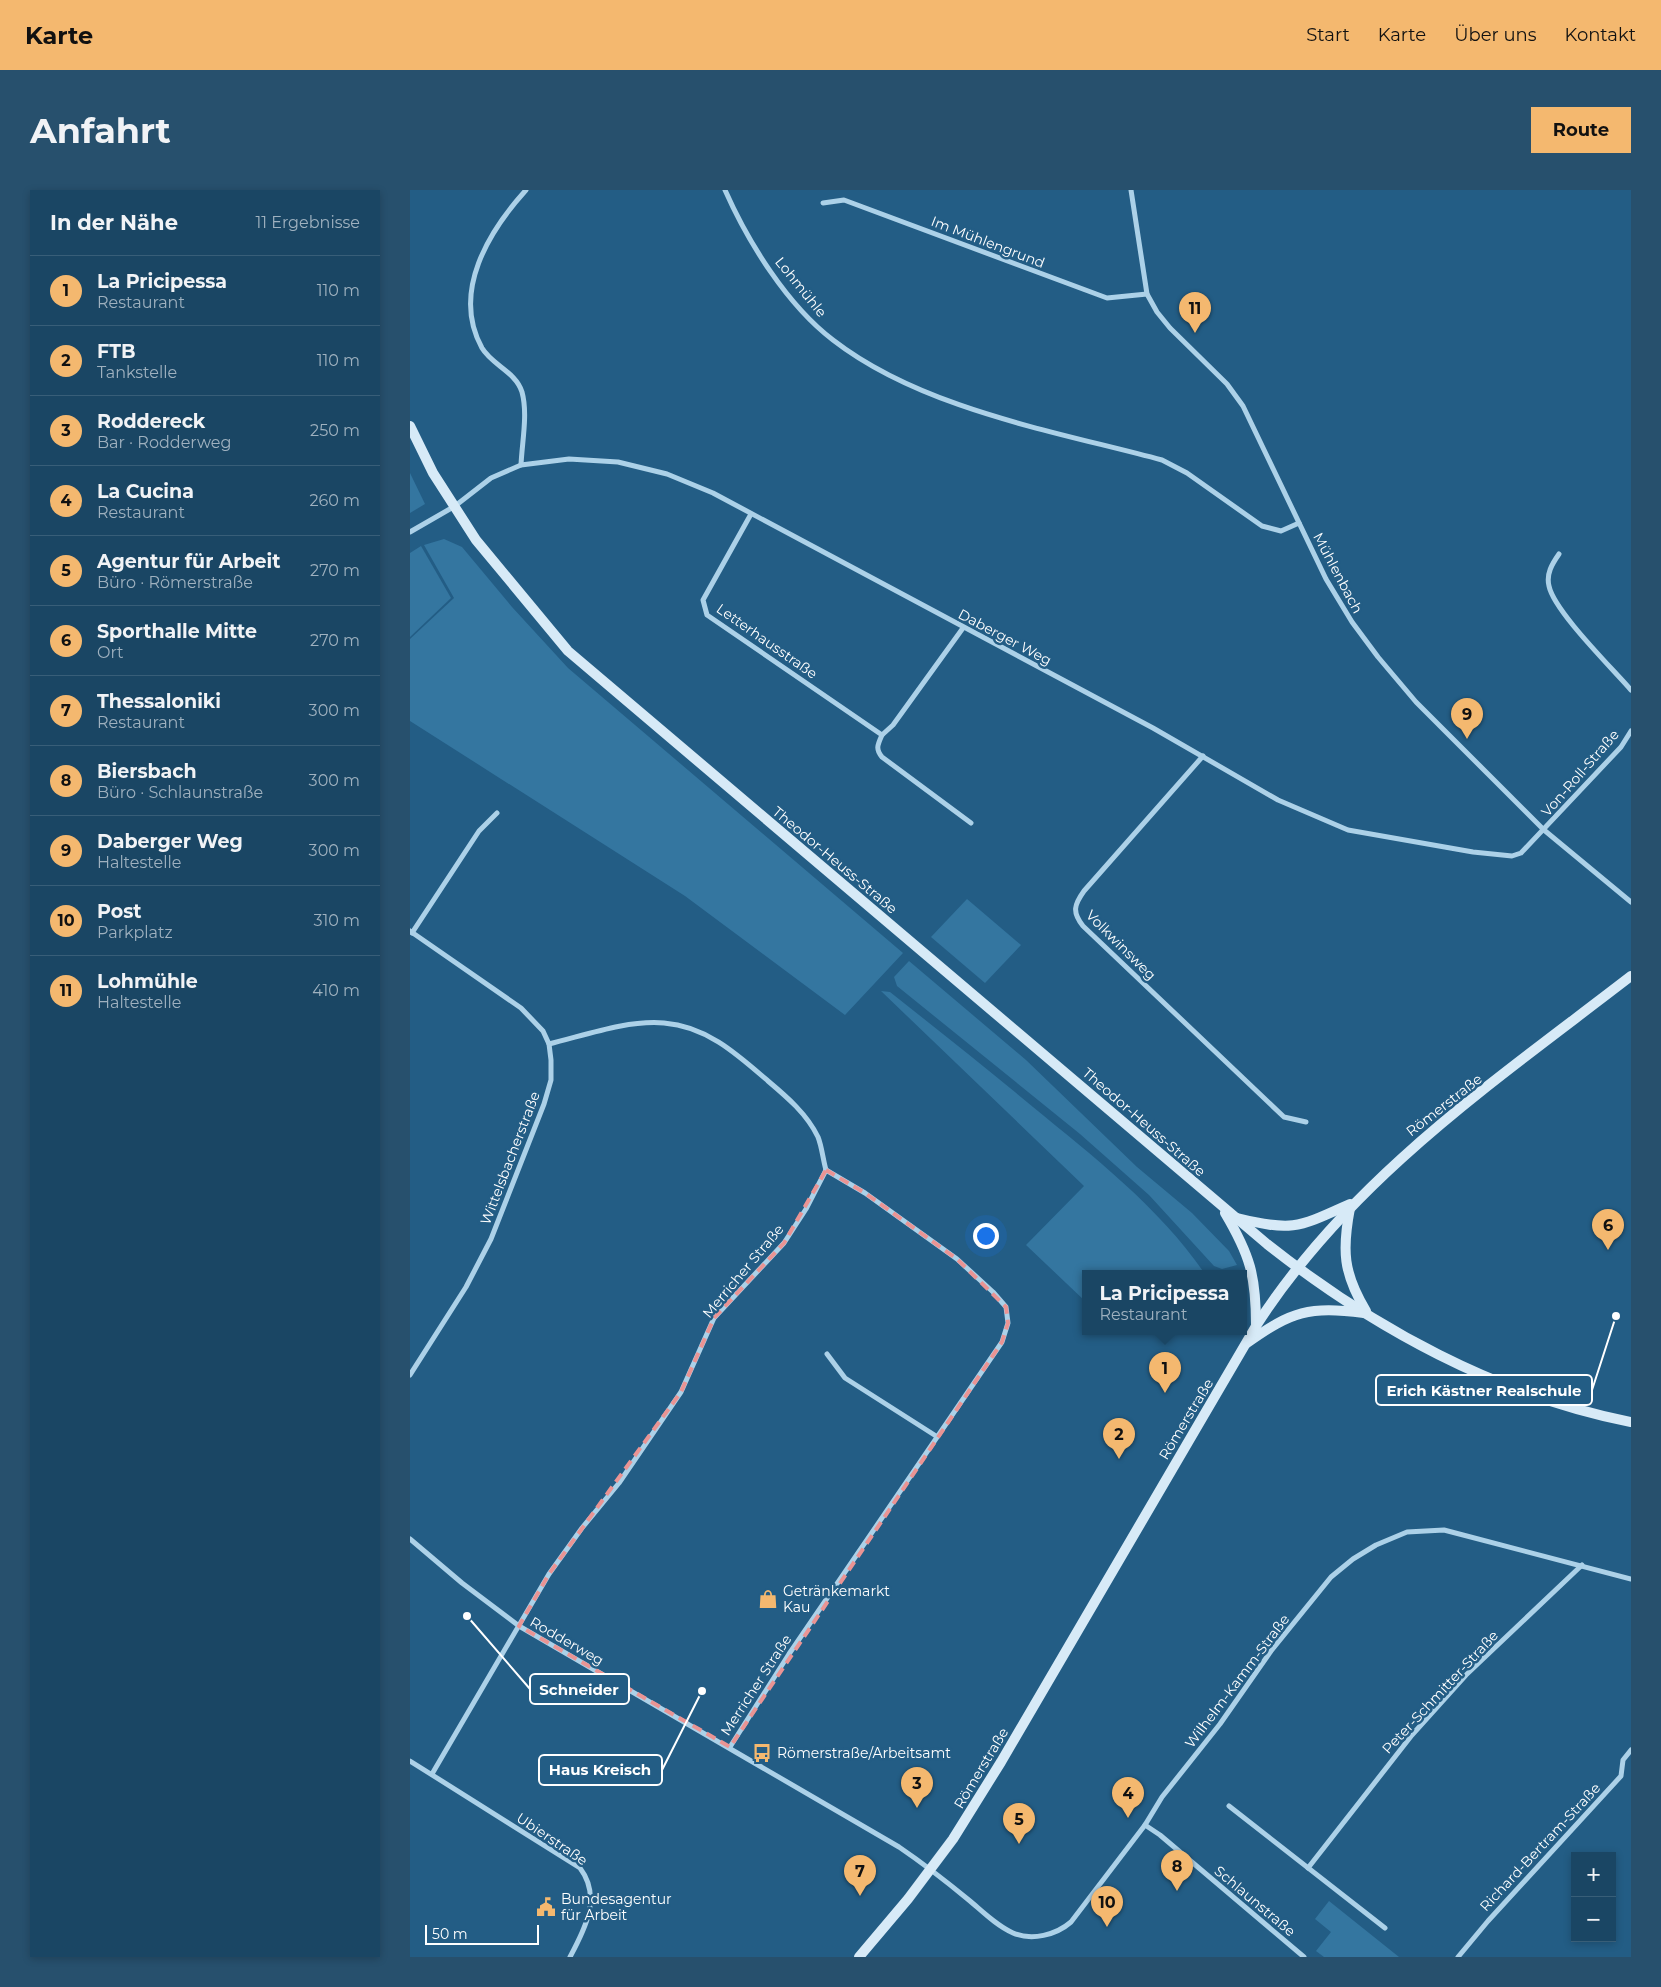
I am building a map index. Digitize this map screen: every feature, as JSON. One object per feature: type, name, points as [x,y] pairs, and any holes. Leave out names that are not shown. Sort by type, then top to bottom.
[{"type":"main road","name":"Theodor-Heuss-Straße","points":[[410,426],[433,473],[476,540],[568,651],[1234,1217],[1297,1267],[1367,1314],[1425,1347],[1499,1382],[1549,1402],[1631,1422]]},
{"type":"main road","name":"Römerstraße","points":[[859,1957],[953,1839],[1002,1762],[1256,1326],[1297,1267],[1353,1204],[1418,1141],[1631,976]]},
{"type":"main road","points":[[1234,1217],[1273,1226],[1295,1226],[1306,1224],[1353,1204]]},
{"type":"main road","points":[[1353,1204],[1345,1239],[1346,1267],[1351,1284],[1367,1314]]},
{"type":"main road","points":[[1221,1206],[1252,1267],[1256,1293],[1256,1326]]},
{"type":"main road","points":[[1245,1345],[1284,1318],[1304,1312],[1325,1310],[1367,1314]]},
{"type":"street","points":[[521,465],[524,406],[522,392],[513,376],[483,349],[474,327],[472,278],[487,244],[514,204],[526,190]]},
{"type":"street","name":"Lohmühle","points":[[725,190],[750,239],[775,276],[805,314],[832,339],[858,358],[910,386],[969,408],[1162,460],[1186,473],[1262,526],[1281,531],[1299,523]]},
{"type":"street","name":"Mühlenbach","points":[[1131,190],[1147,294],[1166,322],[1227,384],[1243,406],[1299,523],[1331,586],[1352,622],[1378,657],[1416,702],[1544,830],[1631,902]]},
{"type":"street","name":"Im Mühlengrund","points":[[822,203],[844,200],[1107,298],[1147,294]]},
{"type":"street","name":"Daberger Weg","points":[[410,532],[455,506],[491,478],[521,465],[569,459],[618,462],[667,474],[712,493],[1203,756],[1278,800],[1348,830],[1512,856],[1521,853],[1544,830]]},
{"type":"street","name":"Letterhausstraße","points":[[751,514],[703,600],[707,616],[882,735]]},
{"type":"street","points":[[1558,554],[1549,568],[1548,585],[1557,606],[1631,690]]},
{"type":"street","points":[[963,628],[893,725],[882,735],[878,745],[878,752],[882,757],[971,823]]},
{"type":"street","name":"Von-Roll-Straße","points":[[1544,830],[1621,746],[1631,730]]},
{"type":"street","name":"Volkwinsweg","points":[[1203,756],[1084,891],[1074,908],[1076,916],[1083,926],[1284,1117],[1306,1122]]},
{"type":"street","name":"Wittelsbacherstraße","points":[[410,1375],[466,1286],[498,1222],[544,1104],[551,1080],[549,1044],[543,1031],[521,1008],[411,932],[479,831],[497,813]]},
{"type":"street","points":[[549,1044],[637,1022],[673,1024],[710,1036],[730,1048],[788,1098],[806,1118],[818,1138],[826,1170]]},
{"type":"street","name":"Merricher Straße","points":[[519,1626],[549,1574],[582,1528],[619,1483],[681,1392],[714,1318],[784,1242],[806,1209],[826,1170],[865,1193],[957,1259],[1006,1307],[1008,1323],[1002,1342],[936,1436],[789,1654],[730,1748]]},
{"type":"street","points":[[827,1354],[846,1378],[936,1436]]},
{"type":"street","name":"Wilhelm-Kamm-Straße","points":[[931,1869],[1001,1926],[1025,1936],[1046,1935],[1059,1930],[1071,1922],[1145,1825],[1162,1797],[1220,1724],[1271,1651],[1331,1577],[1353,1559],[1376,1545],[1407,1532],[1444,1530],[1582,1565],[1631,1580]]},
{"type":"street","name":"Rodderweg","points":[[410,1539],[462,1583],[519,1626],[899,1847],[931,1869]]},
{"type":"street","name":"Peter-Schmitter-Straße","points":[[1308,1868],[1418,1729],[1466,1675],[1582,1565]]},
{"type":"street","points":[[432,1774],[519,1626]]},
{"type":"street","name":"Richard-Bertram-Straße","points":[[1458,1957],[1488,1921],[1622,1776],[1623,1760],[1631,1750]]},
{"type":"street","name":"Ubierstraße","points":[[410,1761],[574,1863],[588,1879],[591,1893],[588,1923],[570,1957]]},
{"type":"street","points":[[1229,1806],[1385,1928]]},
{"type":"street","name":"Schlaunstraße","points":[[1145,1825],[1160,1835],[1304,1957]]},
{"type":"highlighted area","points":[[826,1170],[865,1193],[957,1259],[1006,1307],[1008,1323],[1002,1342],[730,1747],[519,1626],[549,1574],[681,1392],[714,1318],[784,1243]]},
{"type":"shaded area","points":[[410,473],[425,504],[410,513]]},
{"type":"shaded area","points":[[444,539],[462,547],[512,607],[568,668],[903,953],[845,1015],[685,896],[410,721],[410,639],[454,598],[424,545]]},
{"type":"shaded area","points":[[421,546],[451,598],[410,637],[410,553]]},
{"type":"shaded area","points":[[967,899],[1021,945],[985,983],[931,937]]},
{"type":"shaded area","points":[[909,961],[1026,1060],[1137,1167],[1192,1213],[1229,1251],[1237,1265],[1222,1269],[1214,1266],[1149,1195],[1080,1134],[897,986],[894,977]]},
{"type":"shaded area","points":[[881,991],[890,992],[1102,1164],[1168,1227],[1202,1270],[1082,1270],[1082,1298],[1026,1245],[1084,1186]]},
{"type":"shaded area","points":[[1329,1901],[1399,1957],[1324,1957],[1316,1951],[1331,1932],[1315,1919]]},
{"type":"place","name":"Lohmühle","points":[[1195,333]]},
{"type":"place","name":"Daberger Weg","points":[[1467,739]]},
{"type":"place","name":"Sporthalle Mitte","points":[[1608,1250]]},
{"type":"place","name":"Erich Kästner Realschule","points":[[1616,1316]]},
{"type":"place","name":"La Pricipessa","points":[[1165,1393]]},
{"type":"place","name":"FTB","points":[[1119,1459]]},
{"type":"place","name":"Getränkemarkt Kau","points":[[768,1599]]},
{"type":"place","name":"Schneider","points":[[467,1616]]},
{"type":"place","name":"Haus Kreisch","points":[[702,1691]]},
{"type":"place","name":"Römerstraße/Arbeitsamt","points":[[762,1753]]},
{"type":"place","name":"Roddereck","points":[[917,1808]]},
{"type":"place","name":"La Cucina","points":[[1128,1818]]},
{"type":"place","name":"Agentur für Arbeit","points":[[1019,1844]]},
{"type":"place","name":"Biersbach","points":[[1177,1891]]},
{"type":"place","name":"Thessaloniki","points":[[860,1896]]},
{"type":"place","name":"Bundesagentur für Arbeit","points":[[546,1907]]},
{"type":"place","name":"Post","points":[[1107,1927]]}]
